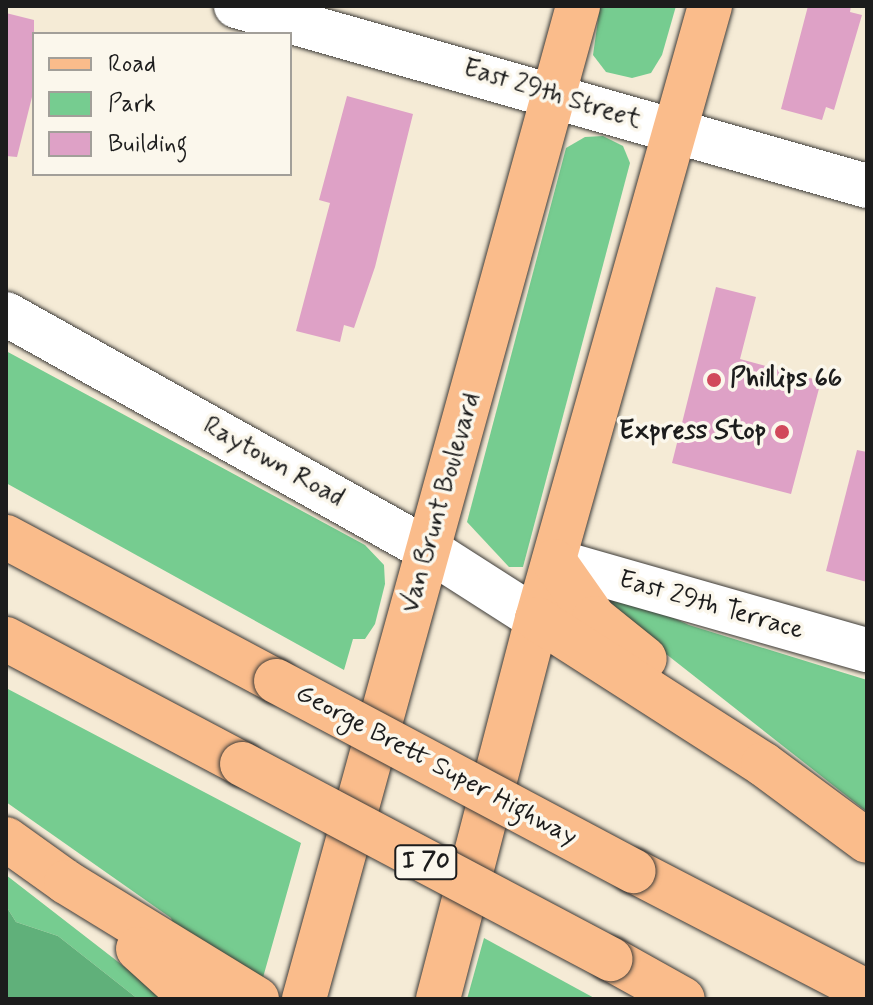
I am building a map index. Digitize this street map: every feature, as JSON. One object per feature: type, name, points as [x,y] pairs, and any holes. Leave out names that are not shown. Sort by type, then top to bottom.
[{"type":"main road","name":"Van Brunt Boulevard","points":[[304,999],[578,6]]},
{"type":"main road","points":[[438,999],[537,619],[710,6]]},
{"type":"main road","name":"George Brett Super Highway","points":[[6,537],[867,992]]},
{"type":"main road","points":[[554,561],[594,618],[763,764]]},
{"type":"main road","points":[[537,619],[763,764],[867,841]]},
{"type":"main road","name":"I 70","points":[[6,639],[683,999]]},
{"type":"main road","points":[[6,839],[66,882],[257,999]]},
{"type":"main road","points":[[66,882],[193,999]]},
{"type":"street","name":"East 29th Street","points":[[236,6],[556,93],[674,132],[867,186]]},
{"type":"street","name":"Raytown Road","points":[[6,314],[429,550],[537,619]]},
{"type":"street","name":"East 29th Terrace","points":[[554,561],[867,650]]},
{"type":"green space","points":[[600,6],[676,6],[662,55],[651,73],[632,78],[606,72],[593,55]]},
{"type":"green space","points":[[603,136],[623,146],[630,163],[523,567],[509,567],[467,522],[566,148],[585,137]]},
{"type":"green space","points":[[6,351],[365,545],[384,565],[385,584],[375,624],[365,639],[353,639],[344,670],[6,483]]},
{"type":"green space","points":[[617,592],[689,625],[867,680],[867,812],[605,606]]},
{"type":"green space","points":[[6,688],[301,843],[262,981],[176,932],[171,918],[6,802]]},
{"type":"green space","points":[[6,875],[166,999],[138,999],[58,936],[16,922],[6,906]]},
{"type":"green space","points":[[6,906],[16,922],[58,936],[138,999],[6,999]]},
{"type":"green space","points":[[484,938],[596,999],[467,999]]},
{"type":"building","points":[[808,6],[851,6],[850,12],[862,15],[834,110],[826,107],[822,120],[781,109]]},
{"type":"building","points":[[6,13],[34,20],[34,32],[32,97],[17,157],[6,156]]},
{"type":"building","points":[[347,96],[413,114],[375,267],[354,328],[344,325],[340,342],[296,331],[330,203],[319,200]]},
{"type":"building","points":[[716,287],[756,297],[740,359],[821,381],[791,494],[672,463]]},
{"type":"building","points":[[857,450],[867,452],[867,582],[826,571]]},
{"type":"place","name":"Phillips 66","points":[[714,380]]},
{"type":"place","name":"Express Stop","points":[[782,432]]}]
